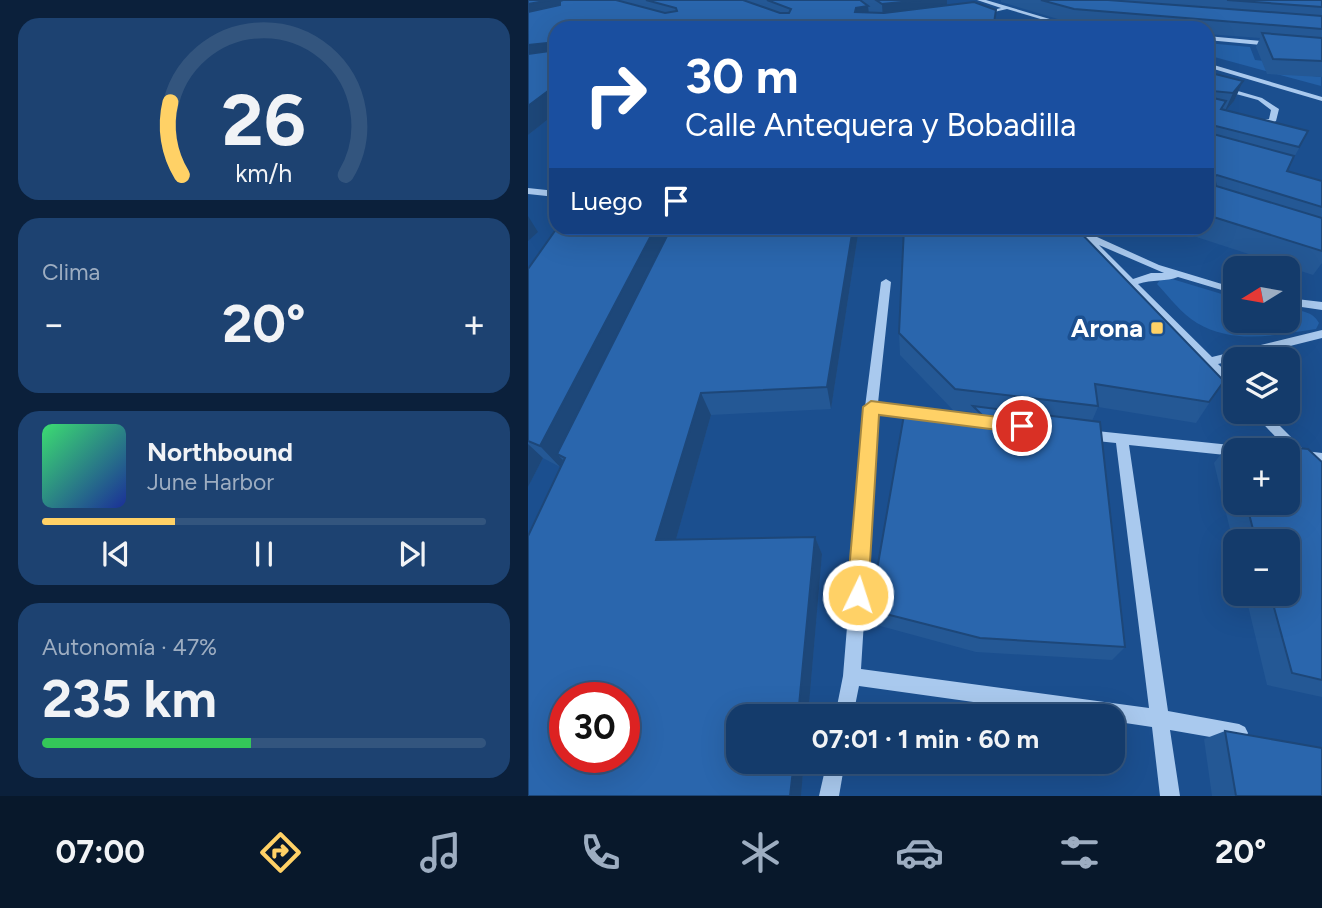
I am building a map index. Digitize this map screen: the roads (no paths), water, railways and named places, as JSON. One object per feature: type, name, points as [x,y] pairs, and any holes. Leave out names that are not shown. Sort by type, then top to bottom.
[{"type":"street","points":[[973,0],[980,3],[978,13]]},
{"type":"street","points":[[980,0],[1052,21]]},
{"type":"street","points":[[978,13],[995,13],[1006,8]]},
{"type":"street","points":[[978,13],[989,21]]},
{"type":"street","points":[[1214,39],[1283,45]]},
{"type":"street","points":[[1214,67],[1321,99]]},
{"type":"street","points":[[1214,86],[1260,99],[1275,108],[1272,121],[1242,122]]},
{"type":"street","points":[[528,191],[549,193]]},
{"type":"street","points":[[1085,235],[1223,376]]},
{"type":"street","points":[[1090,235],[1182,275],[1223,287]]},
{"type":"street","points":[[1133,282],[1151,276],[1182,275]]},
{"type":"street","points":[[846,704],[852,676],[871,407],[886,282]]},
{"type":"street","points":[[1300,304],[1319,307]]},
{"type":"street","points":[[1209,362],[1321,334]]},
{"type":"street","points":[[871,407],[937,416]]},
{"type":"street","points":[[1268,424],[1279,438]]},
{"type":"street","points":[[1069,433],[1223,449]]},
{"type":"street","points":[[1122,439],[1170,796]]},
{"type":"street","points":[[1300,457],[1321,459]]},
{"type":"street","points":[[1300,461],[1321,477]]},
{"type":"street","points":[[852,676],[1161,719],[1255,736]]},
{"type":"street","points":[[829,796],[833,774]]},
{"type":"place","name":"Arona","points":[[1157,328]]}]
